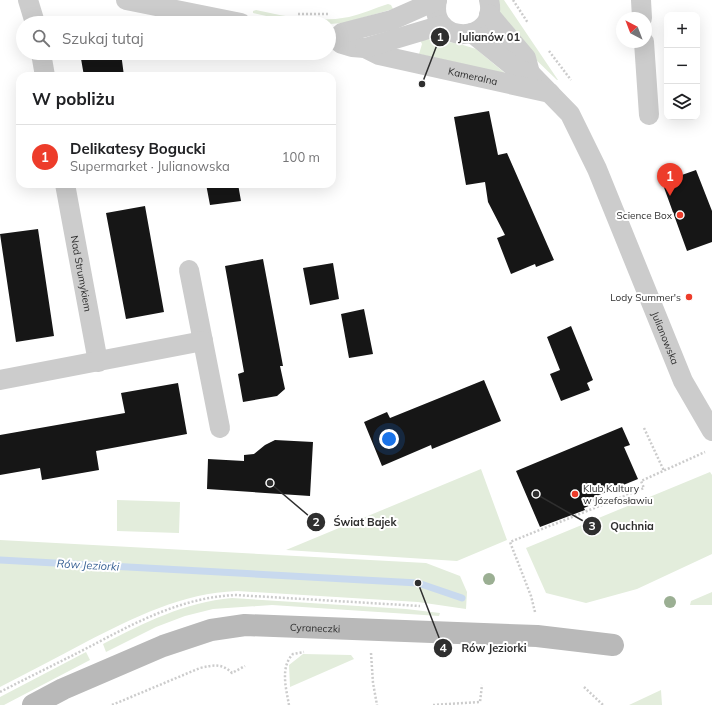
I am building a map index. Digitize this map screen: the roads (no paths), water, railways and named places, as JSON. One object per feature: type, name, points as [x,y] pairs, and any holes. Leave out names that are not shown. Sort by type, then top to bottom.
[{"type":"street","points":[[28,0],[33,16]]},
{"type":"street","points":[[126,0],[206,16]]},
{"type":"street","points":[[336,37],[342,33],[392,20],[437,0],[436,13],[442,25],[448,30],[457,34],[472,33],[483,26],[489,7]]},
{"type":"street","points":[[641,0],[642,12]]},
{"type":"street","points":[[489,7],[526,58],[530,73]]},
{"type":"street","points":[[365,48],[442,25]]},
{"type":"street","points":[[472,33],[515,68],[530,73]]},
{"type":"street","name":"Kameralna","points":[[336,41],[342,44],[365,48],[379,55],[550,93]]},
{"type":"street","points":[[644,48],[648,115]]},
{"type":"street","points":[[42,60],[44,72]]},
{"type":"street","name":"Julianowska","points":[[530,73],[570,114],[578,128],[683,381],[712,430]]},
{"type":"street","name":"Nad Strumykiem","points":[[66,188],[98,362]]},
{"type":"street","points":[[189,270],[220,428]]},
{"type":"street","points":[[0,380],[203,341]]},
{"type":"street","name":"Cyraneczki","points":[[33,705],[63,689],[163,646],[211,630],[245,625],[537,636],[613,645]]},
{"type":"waterway","name":"Rów Jeziorki","points":[[0,560],[418,583],[462,598]]},
{"type":"place","name":"Julianów 01","points":[[422,84]]},
{"type":"place","name":"Delikatesy Bogucki","points":[[670,196]]},
{"type":"place","name":"Science Box","points":[[680,215]]},
{"type":"place","name":"Lody Summer's","points":[[689,297]]},
{"type":"place","name":"Świat Bajek","points":[[270,483]]},
{"type":"place","name":"Quchnia","points":[[536,494]]},
{"type":"place","name":"Klub Kultury w Józefosławiu","points":[[575,494]]},
{"type":"place","name":"Rów Jeziorki","points":[[418,583]]}]
